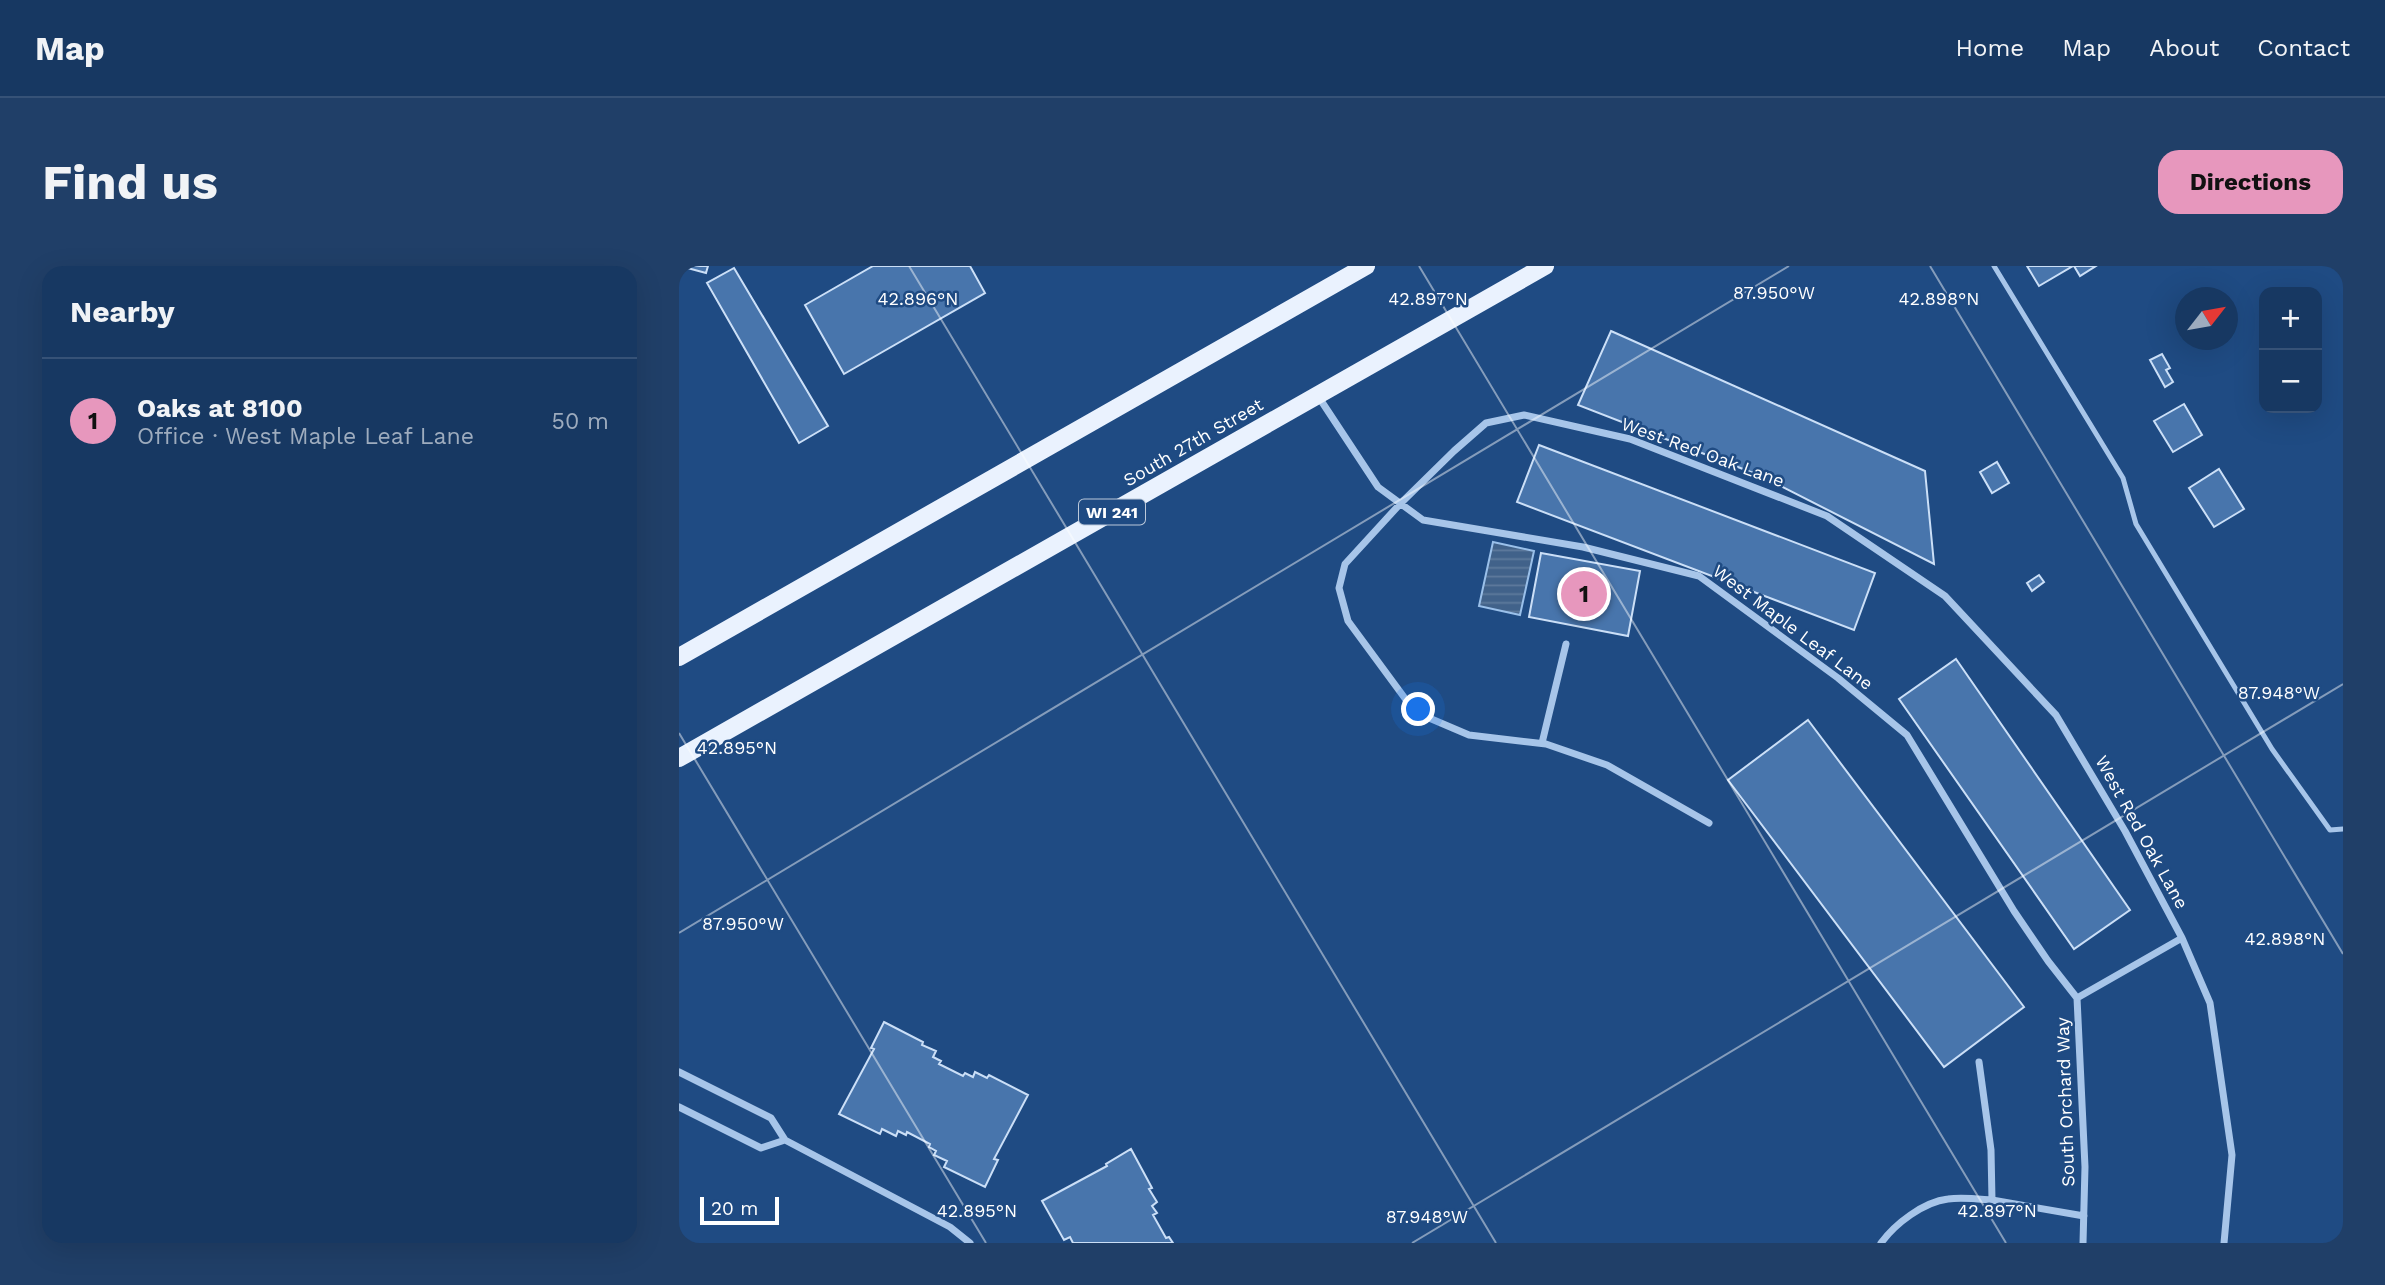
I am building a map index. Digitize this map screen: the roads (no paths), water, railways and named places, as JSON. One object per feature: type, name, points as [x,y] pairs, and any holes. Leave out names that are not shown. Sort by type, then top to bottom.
[{"type":"main road","points":[[679,657],[1366,266]]},
{"type":"main road","name":"South 27th Street","points":[[679,758],[1545,266]]},
{"type":"street","name":"West Maple Leaf Lane","points":[[1317,395],[1378,487],[1423,520],[1583,547],[1699,576],[1838,678],[1907,735],[2014,911],[2077,998]]},
{"type":"street","name":"West Red Oak Lane","points":[[1709,823],[1607,765],[1542,743],[1469,735],[1415,712],[1348,621],[1339,588],[1346,564],[1400,504],[1486,423],[1524,415],[1630,439],[1827,516],[1945,596],[2056,715],[2125,831],[2182,938],[2210,1003],[2232,1155],[2224,1243]]},
{"type":"street","points":[[1542,743],[1566,644]]},
{"type":"street","name":"South Orchard Way","points":[[2083,1243],[2085,1167],[2077,998],[2182,938]]},
{"type":"street","points":[[1979,1062],[1991,1150],[1992,1200]]},
{"type":"street","points":[[679,1072],[771,1118],[785,1140],[950,1227],[970,1243]]},
{"type":"street","points":[[679,1107],[761,1148],[785,1140]]},
{"type":"street","points":[[1881,1243],[1889,1232],[1912,1213],[1947,1199],[1992,1200],[2084,1216]]},
{"type":"lane","points":[[1994,266],[2123,478],[2136,524],[2272,749],[2330,830],[2343,829]]},
{"type":"water","points":[[1493,542],[1534,551],[1520,615],[1479,606]]},
{"type":"place","name":"Oaks at 8100","points":[[1584,594]]}]
